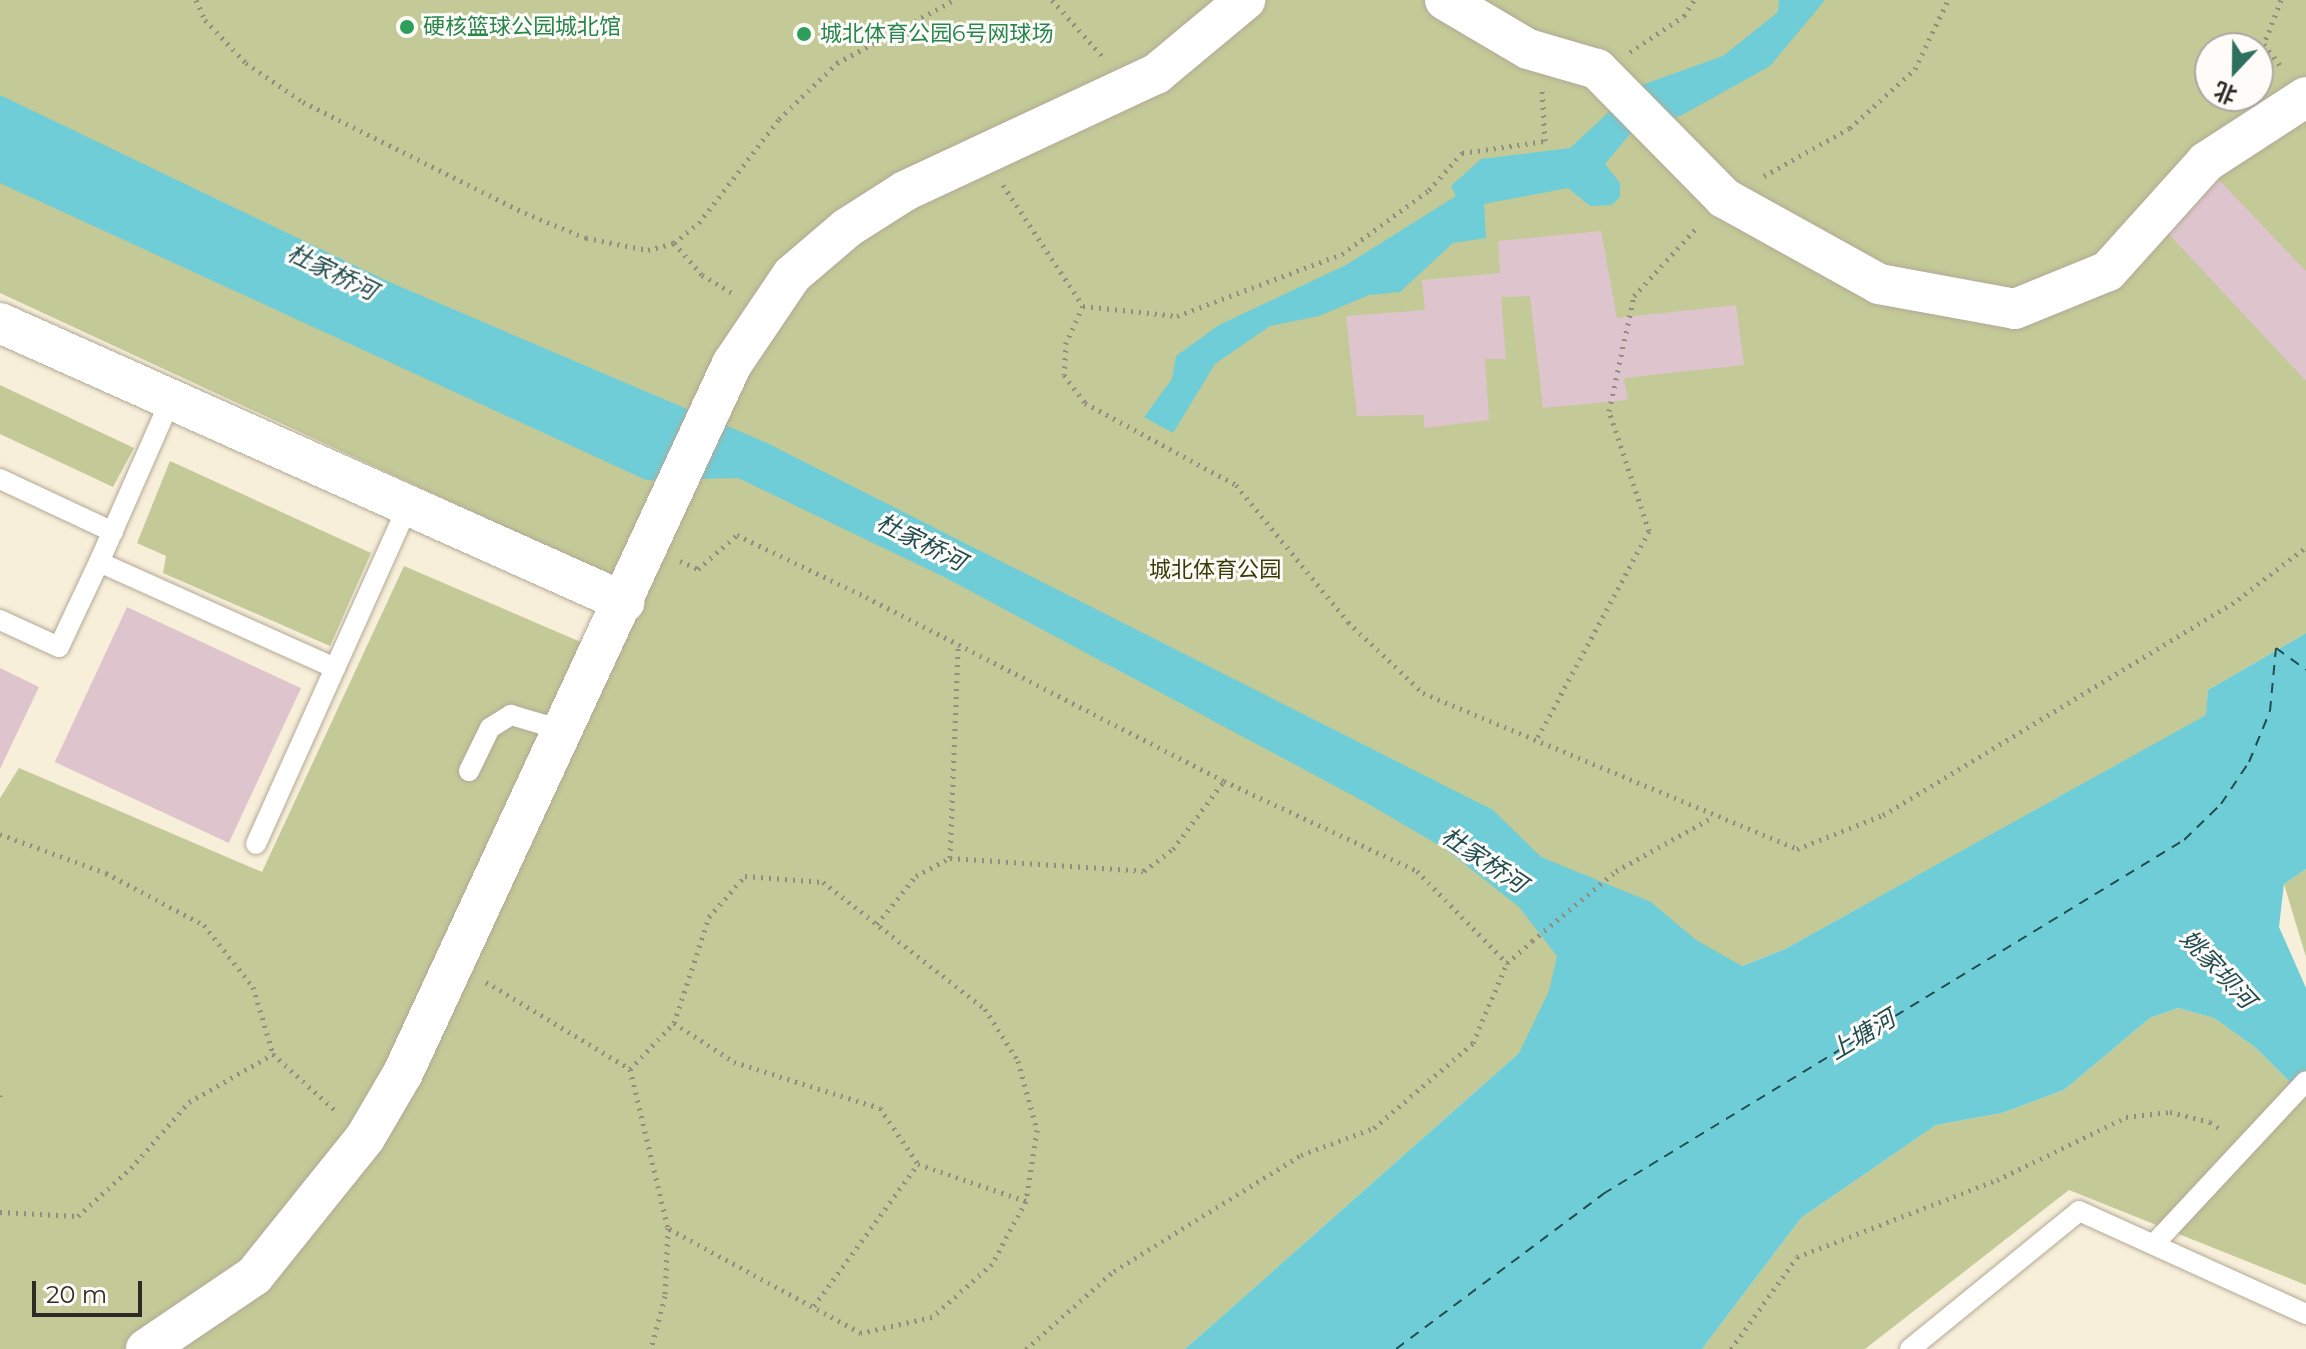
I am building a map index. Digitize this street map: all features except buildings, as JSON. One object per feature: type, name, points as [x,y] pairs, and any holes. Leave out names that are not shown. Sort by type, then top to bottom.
[{"type":"street","points":[[146,1349],[254,1276],[365,1138],[455,963],[565,731],[732,364],[792,275],[847,228],[905,191],[985,158],[1156,74],[1245,0]]},
{"type":"street","points":[[1445,0],[1528,49],[1597,69],[1638,116],[1724,198],[1879,284],[2015,309],[2108,271],[2206,162],[2305,97]]},
{"type":"street","points":[[0,323],[624,602]]},
{"type":"lane","points":[[0,620],[59,647],[171,399]]},
{"type":"lane","points":[[0,479],[113,532]]},
{"type":"lane","points":[[256,844],[408,505]]},
{"type":"lane","points":[[99,562],[335,668]]},
{"type":"lane","points":[[469,771],[490,728],[511,715],[565,731]]},
{"type":"lane","points":[[2155,1243],[2242,1145],[2306,1081]]},
{"type":"lane","points":[[1910,1349],[2079,1211],[2306,1314]]},
{"type":"path","points":[[196,0],[205,20],[246,63],[303,102],[586,238],[648,250],[674,243],[699,223],[779,119],[837,63],[954,0]]},
{"type":"path","points":[[1052,0],[1129,87]]},
{"type":"path","points":[[1597,69],[1684,16],[1694,0]]},
{"type":"path","points":[[1538,737],[1649,531],[1609,411],[1634,296],[1724,198],[1850,128],[1915,69],[1948,0]]},
{"type":"path","points":[[2281,0],[2264,44],[2305,97]]},
{"type":"path","points":[[1083,306],[1177,316],[1234,296],[1342,254],[1429,190],[1462,153],[1545,141],[1542,91],[1528,49]]},
{"type":"path","points":[[985,158],[1083,306]]},
{"type":"path","points":[[674,243],[702,275],[731,294],[772,302]]},
{"type":"path","points":[[1083,306],[1066,342],[1064,375],[1085,403],[1236,485],[1348,622],[1423,693],[1538,737],[1714,816],[1797,849],[1883,815],[2232,604],[2306,547]]},
{"type":"path","points":[[649,548],[698,569],[737,535],[1224,781],[1417,871],[1507,963]]},
{"type":"path","points":[[950,858],[958,646]]},
{"type":"path","points":[[877,924],[916,876],[950,858],[1144,871],[1173,849],[1224,781]]},
{"type":"path","points":[[1026,1349],[1114,1271],[1301,1155],[1374,1128],[1473,1043],[1507,963],[1616,871],[1714,816]]},
{"type":"path","points":[[0,834],[106,873],[204,925],[253,987],[273,1054],[365,1138]]},
{"type":"path","points":[[630,1069],[674,1023],[709,917],[745,876],[823,882],[985,1009],[1018,1061],[1037,1130],[1026,1201],[992,1264],[932,1317],[861,1333],[668,1228]]},
{"type":"path","points":[[455,963],[630,1069],[668,1228],[665,1296],[651,1349]]},
{"type":"path","points":[[674,1023],[734,1062],[880,1108],[918,1164],[1026,1201]]},
{"type":"path","points":[[0,1212],[78,1216],[131,1168],[189,1102],[273,1054]]},
{"type":"path","points":[[1731,1349],[1797,1257],[1997,1180],[2126,1117],[2170,1112],[2210,1122],[2242,1145]]},
{"type":"path","points":[[814,1306],[918,1164]]},
{"type":"green space","name":"城北体育公园","points":[[0,0],[2306,0],[2306,633],[2208,690],[2207,715],[1785,949],[1519,1053],[1185,1349],[0,1349],[0,798],[19,768],[262,872],[404,566],[618,658],[643,591],[0,293]]},
{"type":"green space","points":[[0,385],[134,448],[113,487],[0,434]]},
{"type":"green space","points":[[170,461],[371,553],[330,646],[163,573],[166,556],[137,543]]},
{"type":"green space","points":[[2306,869],[2306,957],[2284,884]]},
{"type":"green space","points":[[2178,1008],[2214,1018],[2256,1048],[2306,1098],[2306,1285],[2069,1190],[1865,1349],[1702,1349],[1801,1218],[1936,1125],[2002,1113],[2064,1090],[2150,1018]]},
{"type":"water","points":[[1779,0],[1825,0],[1770,66],[1682,115],[1630,134],[1605,164],[1620,183],[1620,197],[1612,205],[1590,206],[1568,188],[1484,204],[1486,238],[1453,243],[1400,292],[1369,295],[1319,316],[1270,326],[1215,364],[1173,433],[1144,417],[1172,379],[1176,356],[1219,325],[1346,265],[1456,196],[1451,186],[1481,159],[1570,148],[1636,87],[1723,56],[1778,12]]},
{"type":"water","points":[[0,95],[387,281],[769,444],[1493,810],[1541,857],[1651,902],[1696,940],[1742,966],[1785,949],[2206,715],[2208,690],[2306,633],[2306,869],[2284,884],[2279,927],[2306,988],[2306,1098],[2256,1048],[2214,1018],[2178,1008],[2150,1018],[2064,1090],[2002,1113],[1936,1125],[1801,1218],[1702,1349],[1185,1349],[1519,1053],[1549,991],[1557,956],[1519,907],[1447,850],[1365,802],[946,578],[738,478],[646,480],[0,183]]},
{"type":"ferry route","points":[[1396,1349],[1603,1194],[2184,840],[2221,804],[2249,762],[2270,711],[2276,648],[2306,670]]},
{"type":"place","name":"硬核篮球公园城北馆","points":[[407,27]]},
{"type":"place","name":"城北体育公园6号网球场","points":[[804,34]]},
{"type":"water label","name":"杜家桥河","points":[[332,272]]},
{"type":"water label","name":"杜家桥河","points":[[921,542]]},
{"type":"water label","name":"杜家桥河","points":[[1484,860]]},
{"type":"water label","name":"姚家坝河","points":[[2218,969]]},
{"type":"water label","name":"上塘河","points":[[1862,1035]]}]
